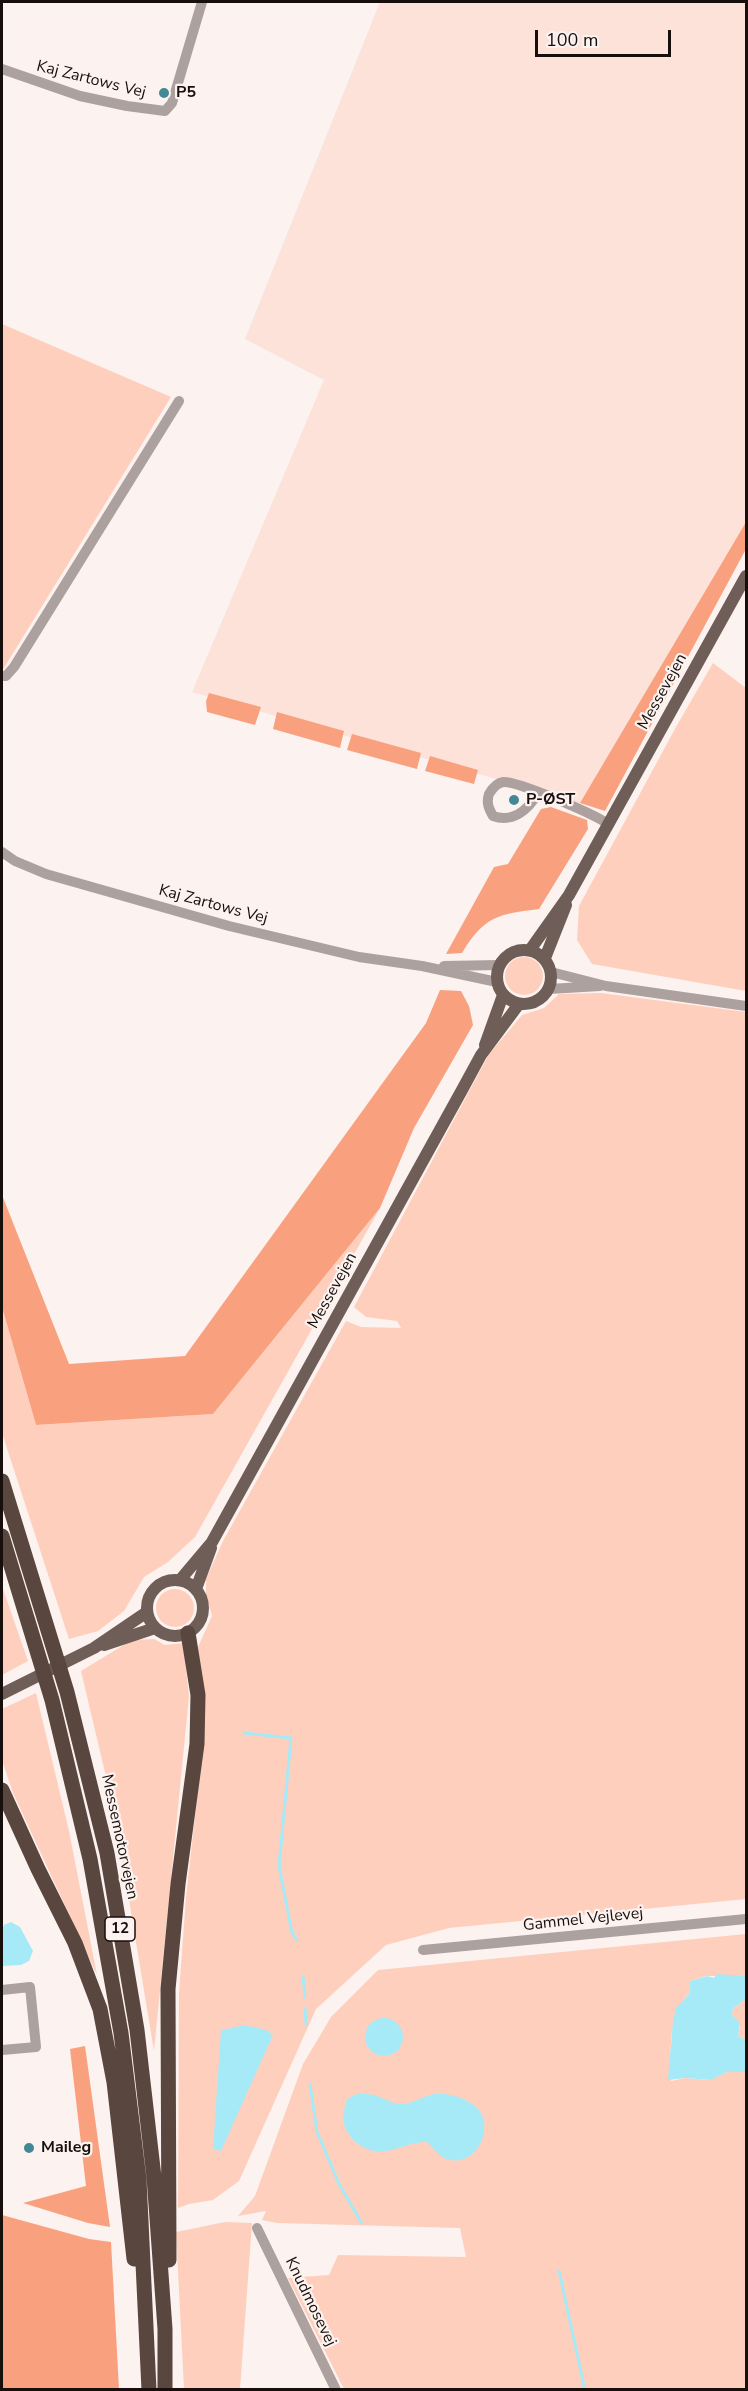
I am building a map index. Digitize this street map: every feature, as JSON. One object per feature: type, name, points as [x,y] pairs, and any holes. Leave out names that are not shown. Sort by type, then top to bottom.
[{"type":"highway","name":"Messemotorvejen","points":[[2,1481],[67,1692],[107,1853],[137,2030],[154,2177],[165,2329],[165,2390]]},
{"type":"highway","name":"Messemotorvejen","points":[[2,1536],[52,1700],[90,1859],[121,2033],[139,2179],[149,2390]]},
{"type":"highway","points":[[165,2329],[170,2254],[168,1989],[178,1884],[197,1744],[198,1695],[188,1632]]},
{"type":"highway","points":[[2,1790],[75,1943],[100,2009],[114,2082],[136,2281],[147,2329]]},
{"type":"main road","name":"Messevejen","points":[[530,950],[569,895],[747,576]]},
{"type":"main road","name":"Messevejen","points":[[545,958],[569,895]]},
{"type":"main road","points":[[530,950],[545,958],[551,972],[549,989],[538,1001],[519,1004],[504,995],[497,982],[499,965],[505,957],[513,951],[530,950]]},
{"type":"main road","name":"Messevejen","points":[[481,1055],[504,995]]},
{"type":"main road","name":"Messevejen","points":[[196,1589],[212,1542],[481,1055],[519,1004]]},
{"type":"main road","name":"Messevejen","points":[[180,1580],[212,1542]]},
{"type":"main road","points":[[170,1580],[180,1580],[196,1589],[203,1608],[196,1626],[188,1632],[171,1636],[155,1628],[147,1612],[152,1590],[160,1583],[170,1580]]},
{"type":"main road","points":[[2,1694],[94,1648],[147,1612]]},
{"type":"main road","points":[[94,1648],[155,1628]]},
{"type":"street","name":"Kaj Zartows Vej","points":[[2,69],[80,96],[165,111],[172,103],[202,2]]},
{"type":"street","points":[[2,676],[6,676],[14,667],[178,401]]},
{"type":"street","points":[[538,793],[528,808],[504,820],[493,816],[487,806],[489,794],[495,785],[502,782],[538,793],[608,824]]},
{"type":"street","name":"Kaj Zartows Vej","points":[[2,852],[15,861],[46,874],[286,941],[497,982]]},
{"type":"street","points":[[132,899],[135,887]]},
{"type":"street","name":"Kaj Zartows Vej","points":[[422,966],[499,965]]},
{"type":"street","points":[[551,972],[606,986],[747,1006]]},
{"type":"street","points":[[549,989],[606,986]]},
{"type":"street","name":"Gammel Vejlevej","points":[[423,1950],[747,1919]]},
{"type":"street","points":[[2,1990],[30,1987],[36,2047],[2,2050]]},
{"type":"street","name":"Knudmosevej","points":[[257,2228],[336,2390]]},
{"type":"shaded area","points":[[380,2],[746,2],[746,522],[580,803],[192,692],[324,380],[245,339]]},
{"type":"shaded area","points":[[2,324],[171,397],[2,671]]},
{"type":"shaded area","points":[[746,522],[746,549],[605,811],[580,803]]},
{"type":"shaded area","points":[[713,663],[746,688],[746,991],[592,964],[577,940],[579,906]]},
{"type":"shaded area","points":[[209,693],[261,707],[255,725],[207,712],[206,701]]},
{"type":"shaded area","points":[[277,712],[344,731],[340,748],[273,729]]},
{"type":"shaded area","points":[[352,734],[421,753],[417,769],[347,750]]},
{"type":"shaded area","points":[[430,756],[478,770],[474,784],[425,771]]},
{"type":"shaded area","points":[[551,807],[587,820],[588,829],[539,909],[503,915],[494,919],[478,931],[462,953],[446,954],[494,867],[508,864],[541,809]]},
{"type":"shaded area","points":[[524,957],[531,958],[537,963],[542,969],[542,983],[537,989],[531,994],[524,995],[517,994],[511,989],[506,983],[505,976],[506,969],[511,963],[517,958]]},
{"type":"shaded area","points":[[440,990],[461,991],[469,1006],[473,1025],[414,1128],[380,1208],[213,1414],[36,1425],[2,1307],[2,1195],[69,1364],[185,1356],[426,1023]]},
{"type":"shaded area","points":[[601,993],[746,1012],[746,1899],[449,1928],[386,1945],[316,2009],[239,2181],[213,2200],[178,2208],[179,1993],[186,1897],[203,1744],[198,1647],[212,1616],[206,1594],[206,1579],[223,1541],[346,1321],[361,1327],[401,1328],[397,1321],[366,1317],[354,1307],[489,1054],[522,1015],[544,1008],[559,994]]},
{"type":"shaded area","points":[[380,1208],[195,1537],[168,1562],[144,1577],[124,1611],[98,1631],[69,1639],[2,1433],[2,1307],[36,1425],[213,1414]]},
{"type":"shaded area","points":[[2,1586],[28,1661],[2,1675]]},
{"type":"shaded area","points":[[175,1589],[189,1594],[194,1608],[189,1622],[175,1627],[161,1622],[156,1608],[161,1594]]},
{"type":"shaded area","points":[[154,1639],[165,1645],[183,1643],[189,1696],[154,2051],[115,1815],[81,1671],[132,1640]]},
{"type":"shaded area","points":[[36,1693],[69,1831],[97,1975],[13,1793],[2,1760],[2,1709]]},
{"type":"shaded area","points":[[746,1934],[746,1976],[706,1976],[690,1981],[689,1994],[682,2002],[674,2023],[670,2059],[671,2081],[685,2078],[710,2080],[727,2072],[746,2072],[746,2389],[344,2389],[288,2278],[329,2275],[338,2255],[466,2257],[460,2228],[277,2223],[262,2220],[266,2211],[238,2216],[255,2196],[303,2064],[331,2017],[378,1970]]},
{"type":"shaded area","points":[[746,1999],[746,2040],[738,2036],[740,2026],[732,2015],[733,2009]]},
{"type":"shaded area","points":[[85,2046],[110,2227],[88,2223],[23,2203],[86,2186],[70,2049]]},
{"type":"shaded area","points":[[2,2215],[89,2239],[111,2242],[119,2389],[2,2389]]},
{"type":"shaded area","points":[[225,2222],[252,2223],[240,2389],[184,2389],[176,2232]]},
{"type":"water","points":[[11,1922],[20,1927],[33,1951],[29,1961],[21,1965],[2,1966],[2,1930],[4,1925]]},
{"type":"water","points":[[717,1974],[746,1976],[746,1999],[733,2009],[732,2015],[740,2023],[738,2036],[746,2040],[746,2072],[727,2072],[711,2080],[685,2078],[668,2080],[676,2008],[689,1994],[690,1981],[707,1976],[714,1978]]},
{"type":"water","points":[[384,2018],[397,2024],[403,2037],[397,2050],[384,2056],[371,2050],[365,2037],[371,2024]]},
{"type":"water","points":[[245,2025],[266,2030],[273,2035],[221,2151],[213,2149],[221,2030]]},
{"type":"water","points":[[359,2093],[375,2095],[399,2104],[434,2094],[447,2094],[461,2098],[474,2105],[482,2115],[484,2133],[481,2142],[470,2156],[454,2161],[442,2157],[427,2142],[378,2152],[364,2148],[347,2132],[343,2117],[347,2099]]},
{"type":"waterway","points":[[244,1733],[291,1738],[279,1866],[292,1933],[297,1940]]},
{"type":"waterway","points":[[303,1977],[305,1997]]},
{"type":"waterway","points":[[305,2008],[306,2024]]},
{"type":"waterway","points":[[310,2084],[317,2132],[339,2184],[361,2222]]},
{"type":"waterway","points":[[559,2271],[585,2390]]},
{"type":"place","name":"P5","points":[[164,93]]},
{"type":"place","name":"P-ØST","points":[[514,800]]},
{"type":"place","name":"Maileg","points":[[29,2148]]}]
